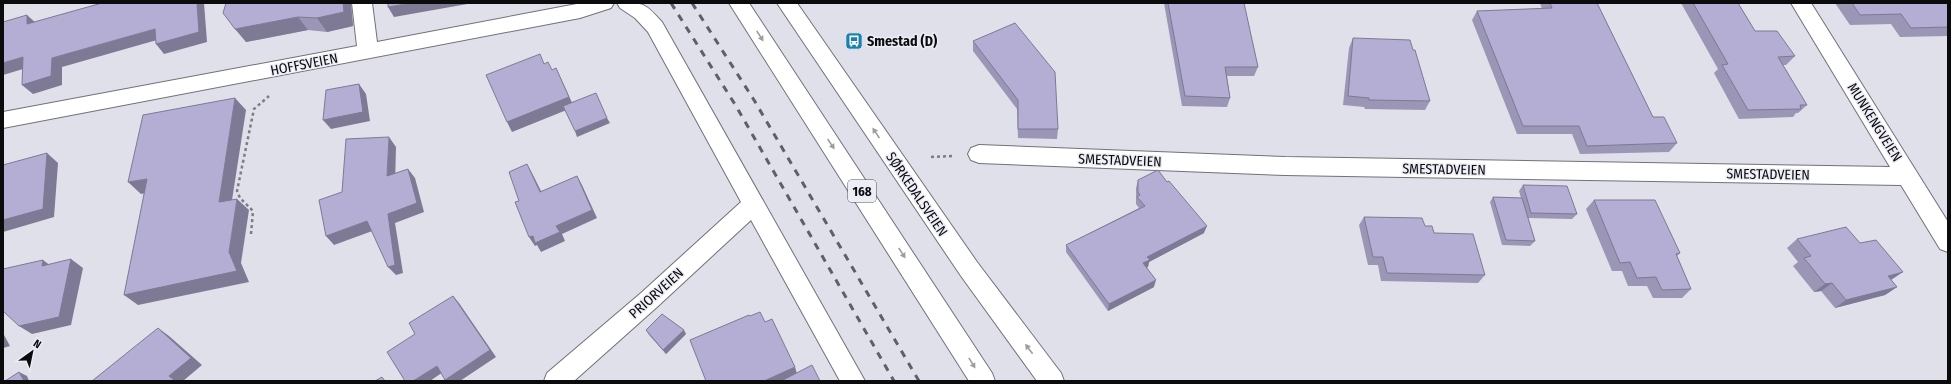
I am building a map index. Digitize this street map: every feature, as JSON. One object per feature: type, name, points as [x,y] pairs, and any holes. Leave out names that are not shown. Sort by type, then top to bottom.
[{"type":"street","points":[[362,3],[367,41],[366,52]]},
{"type":"street","name":"HOFFSVEIEN","points":[[3,120],[580,11],[604,3]]},
{"type":"street","points":[[627,3],[642,13],[655,27],[853,381]]},
{"type":"street","name":"168","points":[[739,3],[984,381]]},
{"type":"street","name":"SØRKEDALSVEIEN","points":[[787,3],[969,269],[1052,381]]},
{"type":"street","name":"MUNKENGVEIEN","points":[[1801,3],[1948,242]]},
{"type":"street","name":"SMESTADVEIEN","points":[[979,154],[1285,166],[1908,176]]},
{"type":"street","name":"PRIORVEIEN","points":[[556,381],[649,300],[754,204]]},
{"type":"path","points":[[251,234],[253,212],[251,207],[239,197],[237,191],[254,109],[269,96]]},
{"type":"building","points":[[102,3],[197,3],[199,32],[156,44],[155,29],[52,58],[51,76],[22,85],[23,57],[3,63],[3,22],[27,15],[27,24]]},
{"type":"building","points":[[226,3],[343,3],[344,12],[317,18],[298,17],[235,29],[223,13]]},
{"type":"building","points":[[388,3],[412,3],[388,7]]},
{"type":"building","points":[[1168,3],[1244,3],[1258,67],[1225,67],[1230,98],[1185,96]]},
{"type":"building","points":[[1550,3],[1597,3],[1653,117],[1664,117],[1677,143],[1587,146],[1579,126],[1523,126],[1477,11],[1552,8]]},
{"type":"building","points":[[1693,3],[1738,3],[1755,31],[1777,31],[1795,56],[1778,57],[1807,105],[1800,105],[1801,109],[1748,110],[1722,65],[1728,64]]},
{"type":"building","points":[[1852,3],[1948,3],[1948,27],[1911,28],[1901,14],[1860,15]]},
{"type":"building","points":[[1015,23],[1055,72],[1058,129],[1018,129],[1018,100],[973,41]]},
{"type":"building","points":[[1353,38],[1410,40],[1413,50],[1415,50],[1430,101],[1369,100],[1369,98],[1348,96]]},
{"type":"building","points":[[540,54],[544,64],[548,62],[552,70],[556,68],[569,97],[507,122],[486,75]]},
{"type":"building","points":[[359,84],[363,112],[323,120],[326,90]]},
{"type":"building","points":[[596,93],[607,118],[575,131],[563,106]]},
{"type":"building","points":[[235,98],[219,202],[237,199],[229,252],[237,271],[124,295],[147,179],[128,182],[143,115]]},
{"type":"building","points":[[389,137],[387,176],[408,169],[417,203],[388,214],[395,265],[388,267],[367,221],[326,236],[319,200],[342,192],[346,139]]},
{"type":"building","points":[[47,153],[43,209],[3,220],[3,165]]},
{"type":"building","points":[[527,164],[540,192],[577,176],[592,210],[556,226],[560,232],[535,243],[533,236],[529,237],[515,202],[519,201],[509,172]]},
{"type":"building","points":[[1158,170],[1207,226],[1147,257],[1150,260],[1143,263],[1156,280],[1109,304],[1066,245],[1145,206],[1137,197],[1140,195],[1138,192],[1138,180]]},
{"type":"building","points":[[1523,185],[1567,186],[1577,214],[1531,213]]},
{"type":"building","points":[[1493,197],[1522,198],[1535,241],[1506,240]]},
{"type":"building","points":[[1594,200],[1655,200],[1680,253],[1676,254],[1691,289],[1662,290],[1656,277],[1637,278],[1630,262],[1620,263]]},
{"type":"building","points":[[1364,217],[1422,218],[1425,226],[1432,226],[1434,233],[1473,234],[1485,275],[1387,273],[1383,257],[1373,257]]},
{"type":"building","points":[[1846,227],[1860,243],[1876,240],[1903,272],[1888,276],[1897,287],[1846,300],[1832,283],[1825,284],[1804,258],[1811,256],[1797,239]]},
{"type":"building","points":[[71,259],[59,317],[19,326],[3,311],[3,269],[43,260],[42,266]]},
{"type":"building","points":[[453,296],[490,350],[445,380],[437,366],[413,381],[405,381],[387,352],[415,334],[409,323]]},
{"type":"building","points":[[760,312],[765,322],[772,319],[795,367],[764,381],[706,381],[690,340],[749,315],[750,316]]},
{"type":"building","points":[[662,314],[684,330],[663,350],[646,330]]},
{"type":"building","points":[[158,328],[191,358],[169,376],[175,381],[92,381]]},
{"type":"building","points":[[812,365],[820,381],[781,381]]},
{"type":"building","points":[[19,372],[24,381],[5,381]]},
{"type":"building","points":[[382,377],[385,381],[375,381]]},
{"type":"railway","points":[[671,3],[736,106],[894,381]]},
{"type":"railway","points":[[692,3],[754,100],[919,381]]},
{"type":"place","name":"Smestad (D)","points":[[854,41]]}]
